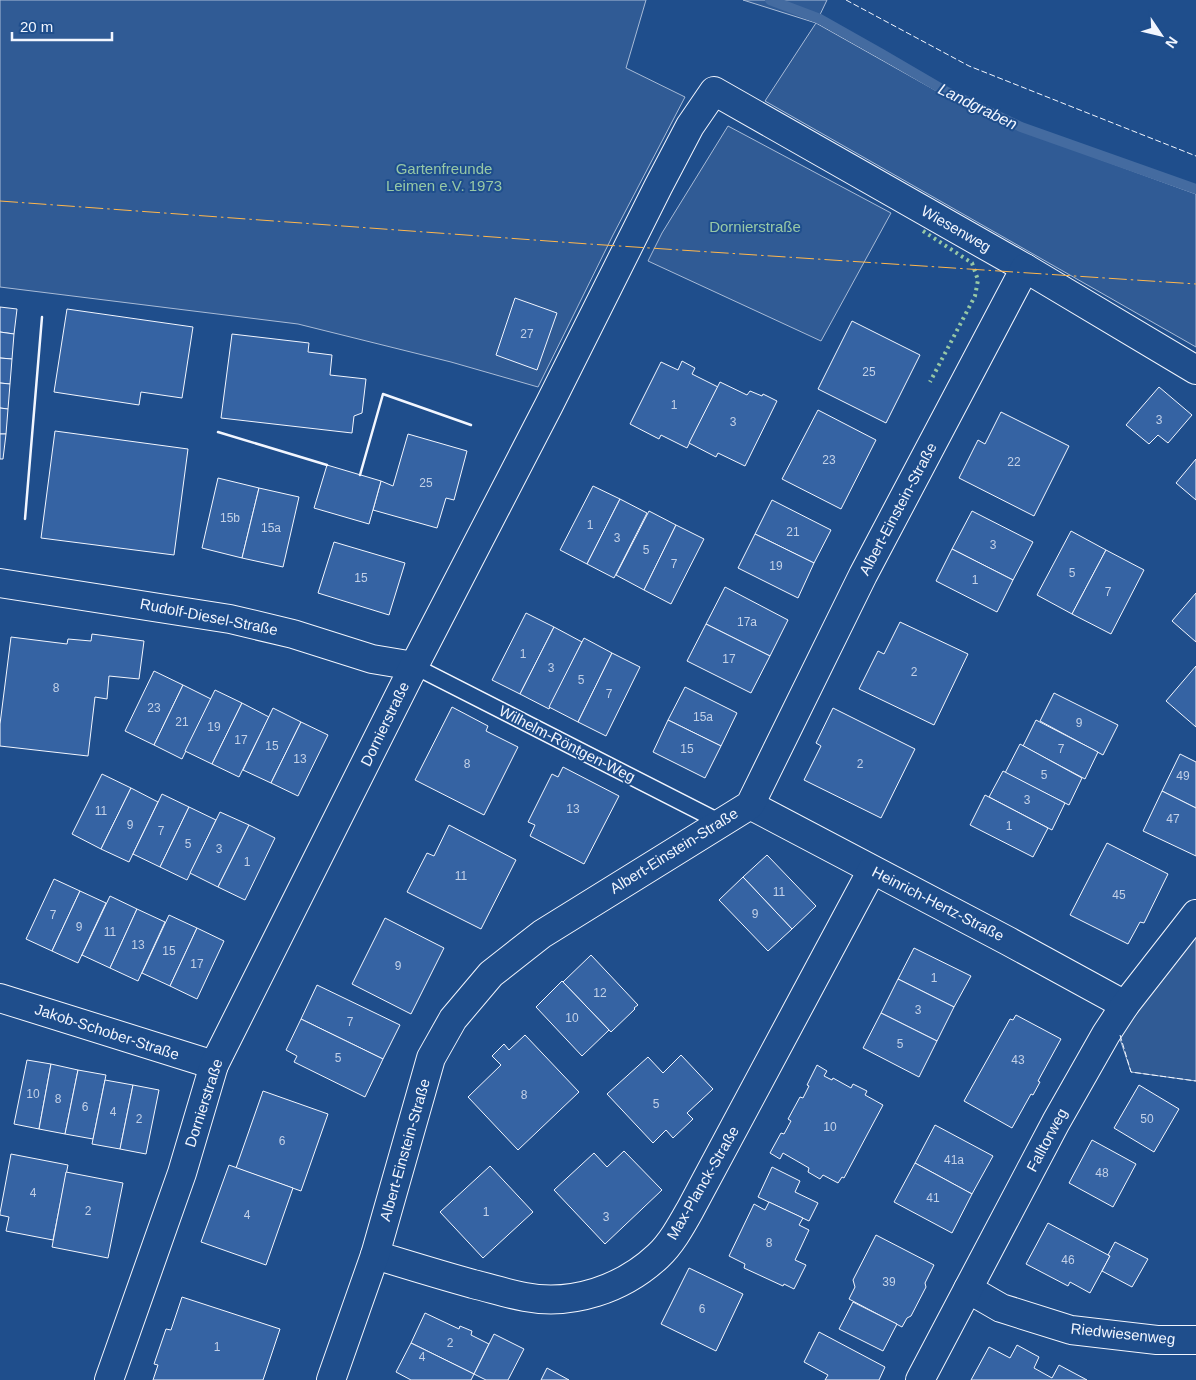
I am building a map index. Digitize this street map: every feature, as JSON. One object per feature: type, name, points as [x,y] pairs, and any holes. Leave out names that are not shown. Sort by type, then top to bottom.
[{"type":"street","name":"Wiesenweg","points":[[714,91],[1025,268],[1196,370]]},
{"type":"street","name":"Dornierstraße","points":[[109,1380],[182,1173],[214,1066],[414,666],[550,405],[676,152],[690,126],[714,91]]},
{"type":"street","name":"Albert-Einstein-Straße","points":[[331,1380],[376,1255],[431,1058],[453,1019],[491,974],[542,934],[750,805],[863,575],[1025,268]]},
{"type":"street","name":"Rudolf-Diesel-Straße","points":[[0,583],[230,618],[293,634],[372,659],[414,666]]},
{"type":"street","name":"Heinrich-Hertz-Straße","points":[[750,805],[1125,1005]]},
{"type":"street","name":"Max-Planck-Straße","points":[[376,1255],[434,1274],[534,1298],[551,1299],[584,1296],[616,1286],[639,1272],[659,1255],[676,1233],[690,1210],[872,870]]},
{"type":"street","name":"Falltorweg","points":[[920,1380],[1056,1122],[1106,1034],[1125,1005],[1196,914]]},
{"type":"street","name":"Jakob-Schober-Straße","points":[[0,998],[214,1066]]},
{"type":"street","name":"Riedwiesenweg","points":[[968,1289],[1000,1308],[1072,1330],[1157,1340],[1196,1340]]},
{"type":"lane","name":"Wilhelm-Röntgen-Weg","points":[[414,666],[720,822]]},
{"type":"green space","name":"Gartenfreunde Leimen e.V. 1973","points":[[0,0],[646,0],[626,68],[685,97],[613,235],[538,387],[451,362],[298,324],[0,287]]},
{"type":"green space","points":[[743,0],[827,0],[816,23]]},
{"type":"green space","points":[[816,23],[942,94],[1020,130],[1196,194],[1196,347],[765,101]]},
{"type":"green space","name":"Dornierstraße","points":[[728,126],[891,213],[821,341],[648,261],[662,233]]},
{"type":"green space","points":[[1196,933],[1196,1081],[1131,1072],[1119,1036]]},
{"type":"building","points":[[515,298],[557,313],[537,370],[496,355]]},
{"type":"building","points":[[0,307],[17,309],[14,334],[0,332]]},
{"type":"building","points":[[67,309],[193,327],[182,398],[141,392],[139,405],[54,392]]},
{"type":"building","points":[[852,321],[920,355],[886,423],[818,389]]},
{"type":"building","points":[[0,332],[14,334],[12,359],[0,358]]},
{"type":"building","points":[[232,334],[309,343],[308,352],[332,355],[330,375],[366,379],[362,413],[354,416],[352,433],[221,418]]},
{"type":"building","points":[[0,358],[12,359],[10,384],[0,383]]},
{"type":"building","points":[[682,361],[695,368],[692,374],[718,387],[687,448],[661,435],[659,439],[630,424],[661,362],[678,370]]},
{"type":"building","points":[[720,382],[747,395],[750,391],[762,396],[763,394],[777,401],[745,466],[718,453],[716,457],[689,443]]},
{"type":"building","points":[[0,383],[10,384],[8,409],[0,408]]},
{"type":"building","points":[[1159,387],[1192,415],[1168,443],[1158,435],[1149,444],[1126,425]]},
{"type":"building","points":[[0,408],[8,409],[6,434],[0,434]]},
{"type":"building","points":[[818,410],[876,440],[841,509],[782,479]]},
{"type":"building","points":[[1001,412],[1069,446],[1034,516],[959,478],[978,440],[985,444]]},
{"type":"building","points":[[55,431],[188,449],[174,555],[41,538]]},
{"type":"building","points":[[0,434],[6,434],[3,459],[0,459]]},
{"type":"building","points":[[408,434],[467,451],[454,500],[446,498],[437,528],[373,510],[381,481],[393,486]]},
{"type":"building","points":[[1196,459],[1196,500],[1176,483]]},
{"type":"building","points":[[327,465],[381,481],[369,524],[314,508]]},
{"type":"building","points":[[218,478],[259,488],[242,558],[202,548]]},
{"type":"building","points":[[593,486],[620,499],[587,564],[560,550]]},
{"type":"building","points":[[259,488],[299,497],[283,567],[242,558]]},
{"type":"building","points":[[620,499],[647,513],[614,578],[587,564]]},
{"type":"building","points":[[772,500],[831,530],[814,563],[755,534]]},
{"type":"building","points":[[649,511],[676,525],[644,590],[616,575]]},
{"type":"building","points":[[972,511],[1033,542],[1013,580],[952,549]]},
{"type":"building","points":[[676,525],[704,539],[671,604],[644,590]]},
{"type":"building","points":[[1071,531],[1106,550],[1072,614],[1037,595]]},
{"type":"building","points":[[755,534],[814,563],[798,598],[738,568]]},
{"type":"building","points":[[334,542],[405,563],[389,615],[318,593]]},
{"type":"building","points":[[952,549],[1013,580],[997,612],[936,581]]},
{"type":"building","points":[[1106,550],[1144,570],[1111,634],[1072,614]]},
{"type":"building","points":[[725,587],[788,620],[770,656],[706,624]]},
{"type":"building","points":[[1196,593],[1196,642],[1172,621]]},
{"type":"building","points":[[526,613],[554,627],[520,694],[492,680]]},
{"type":"building","points":[[900,622],[968,654],[934,725],[859,689],[878,651],[884,654]]},
{"type":"building","points":[[706,624],[770,656],[751,693],[687,661]]},
{"type":"building","points":[[554,627],[582,642],[549,709],[520,694]]},
{"type":"building","points":[[92,634],[144,641],[139,679],[109,676],[107,699],[95,697],[88,756],[0,746],[0,724],[11,637],[67,644],[68,639],[91,641]]},
{"type":"building","points":[[584,638],[612,653],[578,722],[549,707]]},
{"type":"building","points":[[612,653],[640,667],[606,736],[578,722]]},
{"type":"building","points":[[1196,666],[1196,727],[1166,701]]},
{"type":"building","points":[[154,671],[183,685],[154,745],[125,731]]},
{"type":"building","points":[[183,685],[211,699],[182,759],[154,745]]},
{"type":"building","points":[[685,687],[737,713],[721,746],[668,720]]},
{"type":"building","points":[[215,690],[242,703],[212,764],[185,751]]},
{"type":"building","points":[[1054,693],[1118,725],[1103,755],[1040,721]]},
{"type":"building","points":[[242,703],[269,717],[239,777],[212,764]]},
{"type":"building","points":[[452,707],[488,726],[486,731],[518,747],[484,815],[415,780]]},
{"type":"building","points":[[273,708],[301,722],[271,783],[243,770]]},
{"type":"building","points":[[833,708],[915,749],[881,818],[804,780],[821,746],[816,743]]},
{"type":"building","points":[[668,720],[721,746],[705,778],[653,752]]},
{"type":"building","points":[[1036,720],[1098,752],[1085,779],[1023,746]]},
{"type":"building","points":[[301,722],[328,735],[298,796],[271,783]]},
{"type":"building","points":[[1020,744],[1082,778],[1069,805],[1005,773]]},
{"type":"building","points":[[1180,754],[1196,762],[1196,808],[1162,791]]},
{"type":"building","points":[[563,767],[619,796],[584,864],[530,836],[535,825],[528,822],[552,774],[558,777]]},
{"type":"building","points":[[1003,771],[1065,803],[1052,830],[989,797]]},
{"type":"building","points":[[102,774],[131,788],[101,849],[72,834]]},
{"type":"building","points":[[131,788],[158,802],[129,862],[101,849]]},
{"type":"building","points":[[1162,791],[1196,808],[1196,856],[1143,831]]},
{"type":"building","points":[[162,794],[189,807],[160,867],[133,854]]},
{"type":"building","points":[[985,795],[1048,828],[1033,857],[970,825]]},
{"type":"building","points":[[189,807],[216,820],[187,880],[160,867]]},
{"type":"building","points":[[220,812],[249,825],[218,887],[190,873]]},
{"type":"building","points":[[249,825],[275,838],[245,900],[218,887]]},
{"type":"building","points":[[449,825],[516,860],[481,929],[407,892],[427,853],[434,856]]},
{"type":"building","points":[[1107,843],[1168,874],[1144,923],[1140,922],[1128,944],[1070,915]]},
{"type":"building","points":[[767,855],[816,906],[792,929],[743,877]]},
{"type":"building","points":[[743,877],[792,929],[768,951],[719,900]]},
{"type":"building","points":[[54,879],[80,891],[52,951],[26,939]]},
{"type":"building","points":[[80,891],[106,903],[78,963],[52,951]]},
{"type":"building","points":[[110,896],[137,909],[110,968],[82,955]]},
{"type":"building","points":[[137,909],[165,922],[138,981],[110,968]]},
{"type":"building","points":[[169,915],[197,928],[170,986],[142,973]]},
{"type":"building","points":[[385,918],[444,948],[411,1014],[352,984]]},
{"type":"building","points":[[197,928],[224,941],[197,999],[170,986]]},
{"type":"building","points":[[914,948],[971,976],[954,1007],[898,979]]},
{"type":"building","points":[[591,955],[638,1005],[611,1032],[563,982]]},
{"type":"building","points":[[898,979],[954,1007],[937,1041],[881,1013]]},
{"type":"building","points":[[562,981],[609,1030],[582,1056],[536,1007]]},
{"type":"building","points":[[317,985],[400,1025],[383,1059],[301,1019]]},
{"type":"building","points":[[881,1013],[937,1041],[919,1077],[863,1048]]},
{"type":"building","points":[[1016,1015],[1061,1039],[1038,1081],[1040,1082],[1033,1095],[1031,1094],[1012,1128],[964,1101],[1010,1019],[1013,1020]]},
{"type":"building","points":[[301,1019],[383,1059],[365,1097],[294,1062],[297,1056],[286,1050]]},
{"type":"building","points":[[525,1035],[579,1092],[518,1150],[468,1097],[501,1065],[492,1056],[504,1044],[509,1050]]},
{"type":"building","points":[[681,1055],[713,1089],[687,1113],[693,1119],[673,1138],[666,1130],[653,1143],[607,1094],[648,1057],[663,1073]]},
{"type":"building","points":[[27,1060],[51,1064],[39,1129],[14,1124]]},
{"type":"building","points":[[51,1064],[78,1070],[65,1134],[39,1129]]},
{"type":"building","points":[[817,1065],[827,1071],[824,1076],[832,1080],[833,1078],[851,1088],[853,1084],[867,1091],[865,1095],[883,1105],[844,1178],[842,1177],[838,1183],[823,1175],[820,1179],[808,1172],[809,1168],[783,1153],[780,1159],[770,1153],[781,1133],[784,1134],[791,1121],[788,1119],[800,1097],[803,1098]]},
{"type":"building","points":[[78,1070],[106,1075],[93,1139],[65,1134]]},
{"type":"building","points":[[105,1080],[133,1085],[120,1149],[92,1144]]},
{"type":"building","points":[[133,1085],[159,1090],[146,1154],[120,1149]]},
{"type":"building","points":[[1139,1085],[1179,1109],[1154,1152],[1114,1128]]},
{"type":"building","points":[[263,1091],[328,1114],[301,1191],[236,1168]]},
{"type":"building","points":[[935,1125],[993,1156],[972,1194],[915,1163]]},
{"type":"building","points":[[1092,1140],[1136,1164],[1113,1207],[1069,1183]]},
{"type":"building","points":[[624,1151],[662,1190],[605,1244],[554,1190],[594,1153],[607,1167]]},
{"type":"building","points":[[11,1154],[68,1165],[53,1240],[6,1231],[9,1217],[0,1215],[0,1213]]},
{"type":"building","points":[[915,1163],[972,1194],[952,1233],[894,1202]]},
{"type":"building","points":[[229,1165],[293,1188],[266,1265],[201,1242]]},
{"type":"building","points":[[490,1166],[533,1212],[483,1258],[440,1212]]},
{"type":"building","points":[[772,1167],[800,1181],[795,1192],[818,1203],[809,1221],[758,1197]]},
{"type":"building","points":[[66,1172],[123,1183],[108,1258],[52,1247]]},
{"type":"building","points":[[769,1202],[803,1218],[799,1225],[809,1230],[795,1260],[806,1265],[794,1289],[744,1268],[745,1264],[729,1256],[754,1204],[765,1210]]},
{"type":"building","points":[[1048,1223],[1110,1256],[1090,1293],[1070,1282],[1068,1286],[1026,1264]]},
{"type":"building","points":[[876,1235],[934,1265],[925,1283],[926,1287],[911,1316],[907,1318],[902,1327],[849,1299],[855,1287],[853,1280]]},
{"type":"building","points":[[1115,1242],[1148,1259],[1132,1287],[1102,1271]]},
{"type":"building","points":[[689,1268],[743,1294],[716,1351],[661,1324]]},
{"type":"building","points":[[182,1297],[280,1329],[263,1380],[153,1380],[158,1365],[154,1364],[166,1329],[171,1330]]},
{"type":"building","points":[[853,1302],[897,1324],[883,1351],[839,1329]]},
{"type":"building","points":[[425,1313],[459,1329],[460,1326],[472,1331],[471,1335],[489,1344],[474,1374],[411,1343]]},
{"type":"building","points":[[819,1332],[885,1367],[879,1380],[825,1380],[828,1375],[804,1362]]},
{"type":"building","points":[[494,1334],[524,1349],[508,1380],[486,1380],[474,1374]]},
{"type":"building","points":[[411,1343],[474,1374],[471,1380],[411,1380],[396,1372]]},
{"type":"building","points":[[1017,1345],[1039,1357],[1034,1368],[1052,1378],[1059,1365],[1087,1380],[971,1380],[989,1347],[1010,1358]]},
{"type":"building","points":[[547,1368],[569,1380],[541,1380]]},
{"type":"waterway","name":"Landgraben","points":[[770,0],[820,19],[947,92],[1021,127],[1196,189]]},
{"type":"hedge","points":[[923,231],[972,263],[978,280],[975,296],[930,382]]},
{"type":"fence","points":[[846,0],[969,66],[1196,156]]},
{"type":"fence","points":[[1120,1035],[1131,1072],[1196,1081]]},
{"type":"wall","points":[[25,519],[42,317]]},
{"type":"wall","points":[[360,475],[383,394],[471,425]]},
{"type":"wall","points":[[218,432],[327,465]]},
{"type":"power","points":[[0,201],[589,244],[1196,284]]}]
